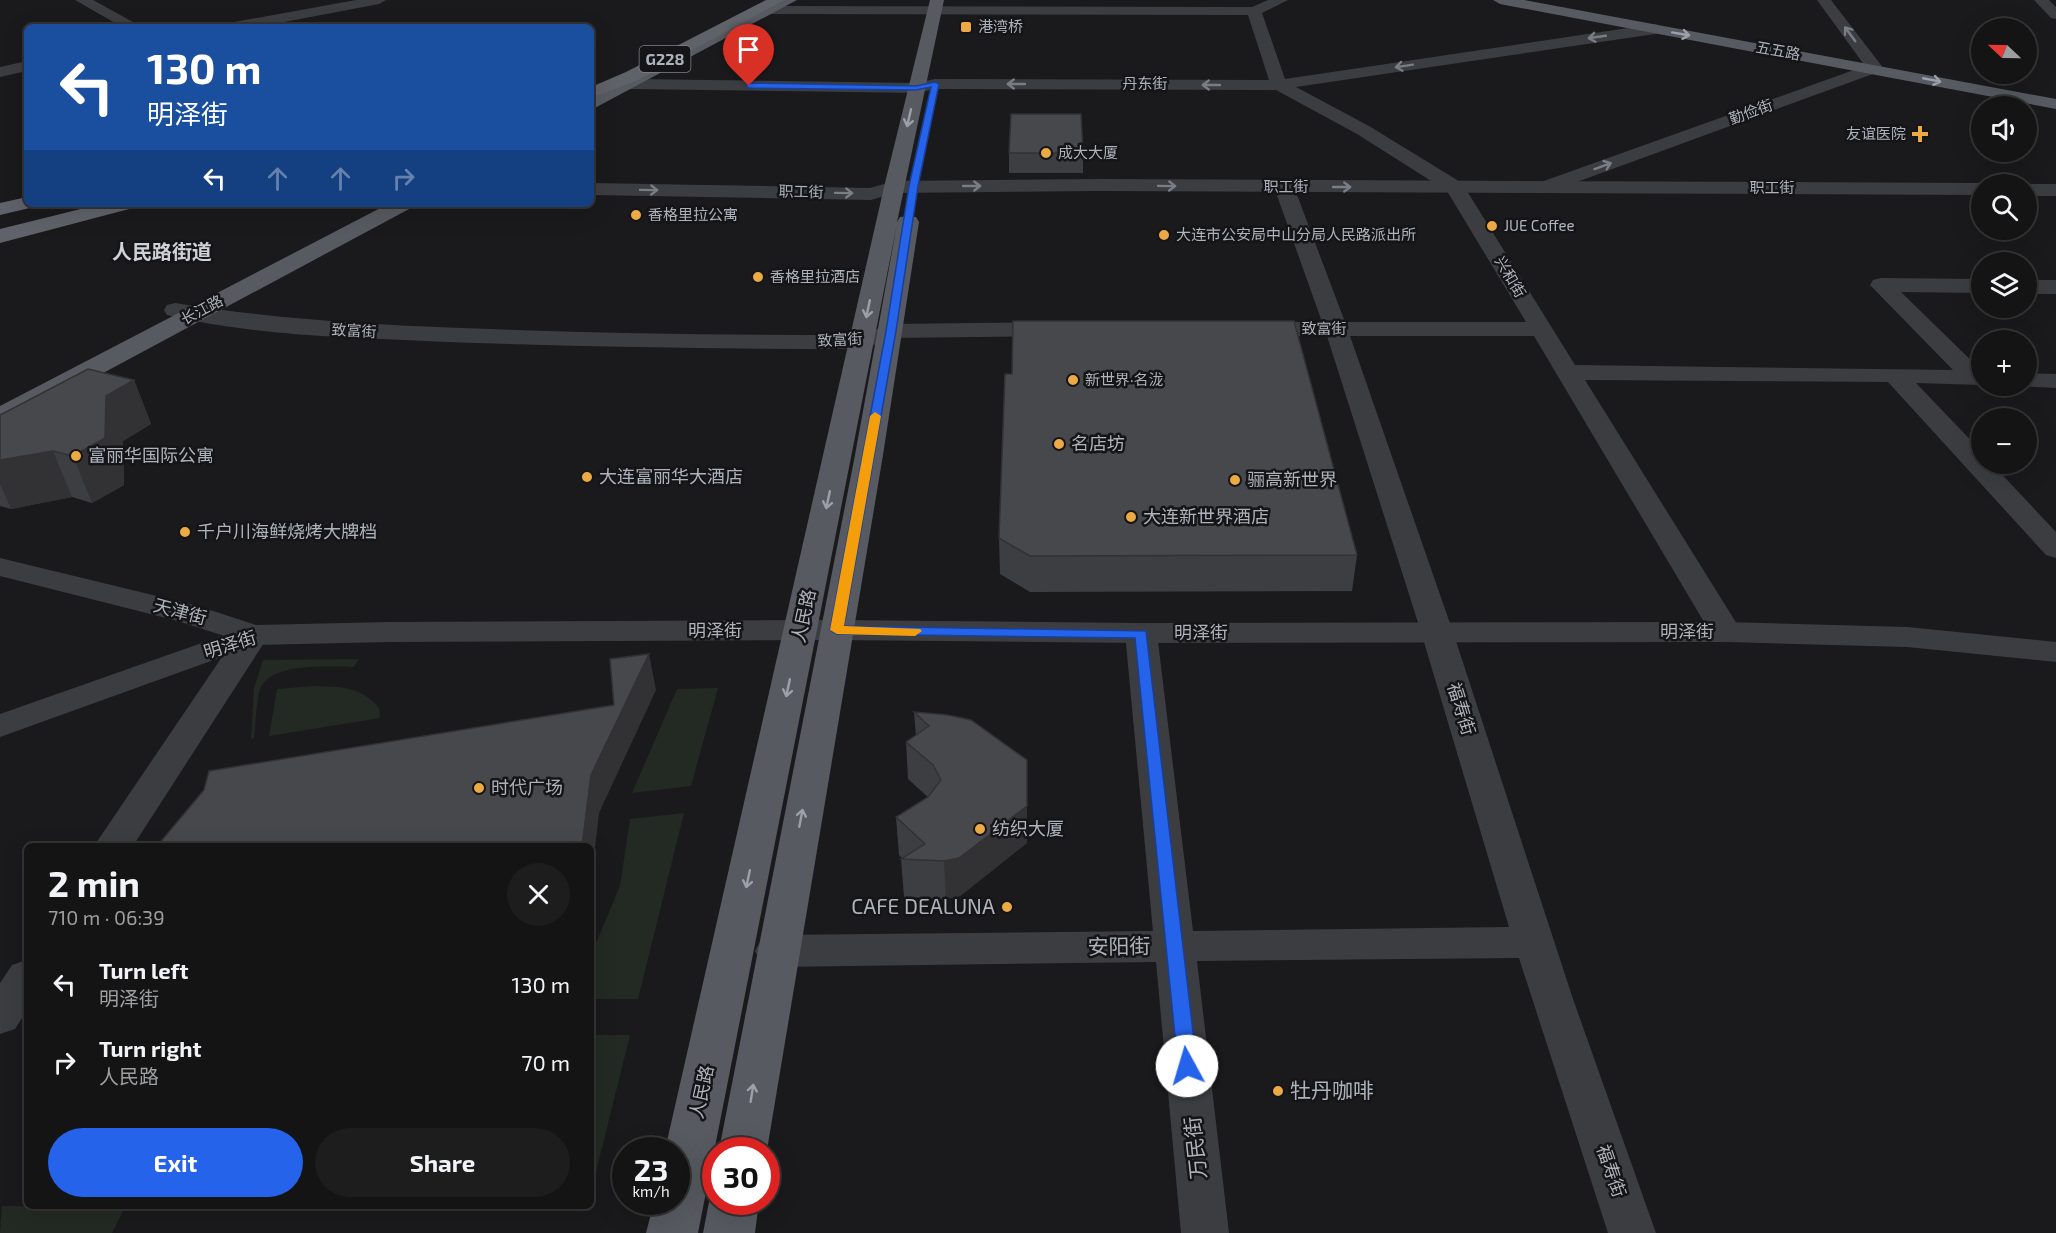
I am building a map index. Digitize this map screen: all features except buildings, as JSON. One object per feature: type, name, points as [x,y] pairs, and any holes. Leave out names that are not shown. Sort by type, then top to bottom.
[{"type":"highway","name":"G228","points":[[594,83],[622,74],[771,3]]},
{"type":"highway","name":"G228","points":[[594,92],[632,76],[732,21]]},
{"type":"highway","points":[[0,209],[24,204]]},
{"type":"highway","points":[[0,219],[47,207]]},
{"type":"highway","points":[[0,226],[75,207]]},
{"type":"highway","points":[[0,236],[114,207]]},
{"type":"main road","points":[[594,82],[753,0]]},
{"type":"main road","points":[[594,103],[771,3],[790,0]]},
{"type":"main road","name":"五五路","points":[[1500,0],[1875,68],[2056,104]]},
{"type":"main road","name":"人民路","points":[[672,1233],[891,331],[908,183],[925,86],[943,5]]},
{"type":"main road","name":"人民路","points":[[925,86],[928,118]]},
{"type":"main road","name":"人民路","points":[[745,1137],[776,951],[819,630],[862,342],[908,183]]},
{"type":"main road","name":"长江路","points":[[0,417],[375,207]]},
{"type":"main road","name":"长江路","points":[[0,400],[398,207]]},
{"type":"main road","points":[[729,1233],[732,1215]]},
{"type":"street","points":[[66,0],[111,24]]},
{"type":"street","points":[[82,0],[128,24]]},
{"type":"street","points":[[250,24],[379,0]]},
{"type":"street","points":[[771,3],[1254,11],[1281,0]]},
{"type":"street","points":[[1824,0],[1875,68]]},
{"type":"street","points":[[2041,0],[2056,15]]},
{"type":"street","points":[[1254,11],[1279,85]]},
{"type":"street","name":"丹东街","points":[[630,84],[1279,85],[1655,29]]},
{"type":"street","points":[[0,72],[24,67]]},
{"type":"street","name":"勤俭街","points":[[1548,186],[1875,68]]},
{"type":"street","name":"兴和街","points":[[1279,85],[1364,130],[1455,187],[1726,632]]},
{"type":"street","name":"职工街","points":[[594,189],[871,194],[908,183],[1284,187],[1971,189]]},
{"type":"street","name":"福寿街","points":[[1284,187],[1336,329],[1437,632],[1534,942],[1632,1233]]},
{"type":"street","points":[[2037,190],[2056,190]]},
{"type":"street","points":[[1971,286],[1881,285],[1971,371]]},
{"type":"street","points":[[2037,287],[2056,287]]},
{"type":"street","name":"致富街","points":[[185,312],[266,325],[333,331],[612,341],[862,342],[891,331],[1073,329]]},
{"type":"street","name":"致富街","points":[[1228,329],[1541,329]]},
{"type":"street","points":[[1568,372],[1971,378]]},
{"type":"street","points":[[1895,375],[2056,549]]},
{"type":"street","points":[[2037,380],[2056,381]]},
{"type":"street","name":"天津街","points":[[0,567],[186,613],[253,635]]},
{"type":"street","name":"明泽街","points":[[0,726],[253,635],[819,630],[1141,633],[1726,632],[1907,637],[2056,652]]},
{"type":"street","name":"万民街","points":[[1141,633],[1205,1233]]},
{"type":"street","points":[[115,843],[253,635]]},
{"type":"street","name":"安阳街","points":[[776,951],[1534,942]]},
{"type":"street","points":[[0,1017],[24,981]]},
{"type":"shaded area","points":[[359,659],[354,667],[303,668],[277,673],[267,679],[259,692],[254,738],[251,739],[254,688],[263,660]]},
{"type":"shaded area","points":[[314,686],[350,689],[365,695],[379,708],[380,718],[269,736],[277,689]]},
{"type":"shaded area","points":[[718,688],[691,786],[632,793],[677,689]]},
{"type":"shaded area","points":[[684,813],[638,999],[594,999],[594,948],[620,886],[630,819]]},
{"type":"shaded area","points":[[594,1035],[630,1035],[594,1180]]},
{"type":"shaded area","points":[[2,1206],[24,1206],[24,1209],[124,1209],[112,1233],[0,1233]]},
{"type":"slow traffic","points":[[875,416],[837,630],[915,631]]},
{"type":"place","name":"港湾桥","points":[[966,27]]},
{"type":"place","name":"友谊医院","points":[[1920,134]]},
{"type":"place","name":"成大大厦","points":[[1046,153]]},
{"type":"place","name":"香格里拉公寓","points":[[636,215]]},
{"type":"place","name":"JUE Coffee","points":[[1492,226]]},
{"type":"place","name":"大连市公安局中山分局人民路派出所","points":[[1164,235]]},
{"type":"place","name":"香格里拉酒店","points":[[758,277]]},
{"type":"place","name":"新世界·名泷","points":[[1073,380]]},
{"type":"place","name":"名店坊","points":[[1059,444]]},
{"type":"place","name":"富丽华国际公寓","points":[[76,456]]},
{"type":"place","name":"大连富丽华大酒店","points":[[587,477]]},
{"type":"place","name":"骊高新世界","points":[[1235,480]]},
{"type":"place","name":"大连新世界酒店","points":[[1131,517]]},
{"type":"place","name":"千户川海鲜烧烤大牌档","points":[[185,532]]},
{"type":"place","name":"时代广场","points":[[479,788]]},
{"type":"place","name":"纺织大厦","points":[[980,829]]},
{"type":"place","name":"CAFE DEALUNA","points":[[1007,907]]},
{"type":"place","name":"牡丹咖啡","points":[[1278,1091]]},
{"type":"district","name":"人民路街道","points":[[162,252]]},
{"type":"route","points":[[749,86],[916,88],[935,84],[914,186],[891,331],[837,630],[1141,633],[1187,1066]]}]
